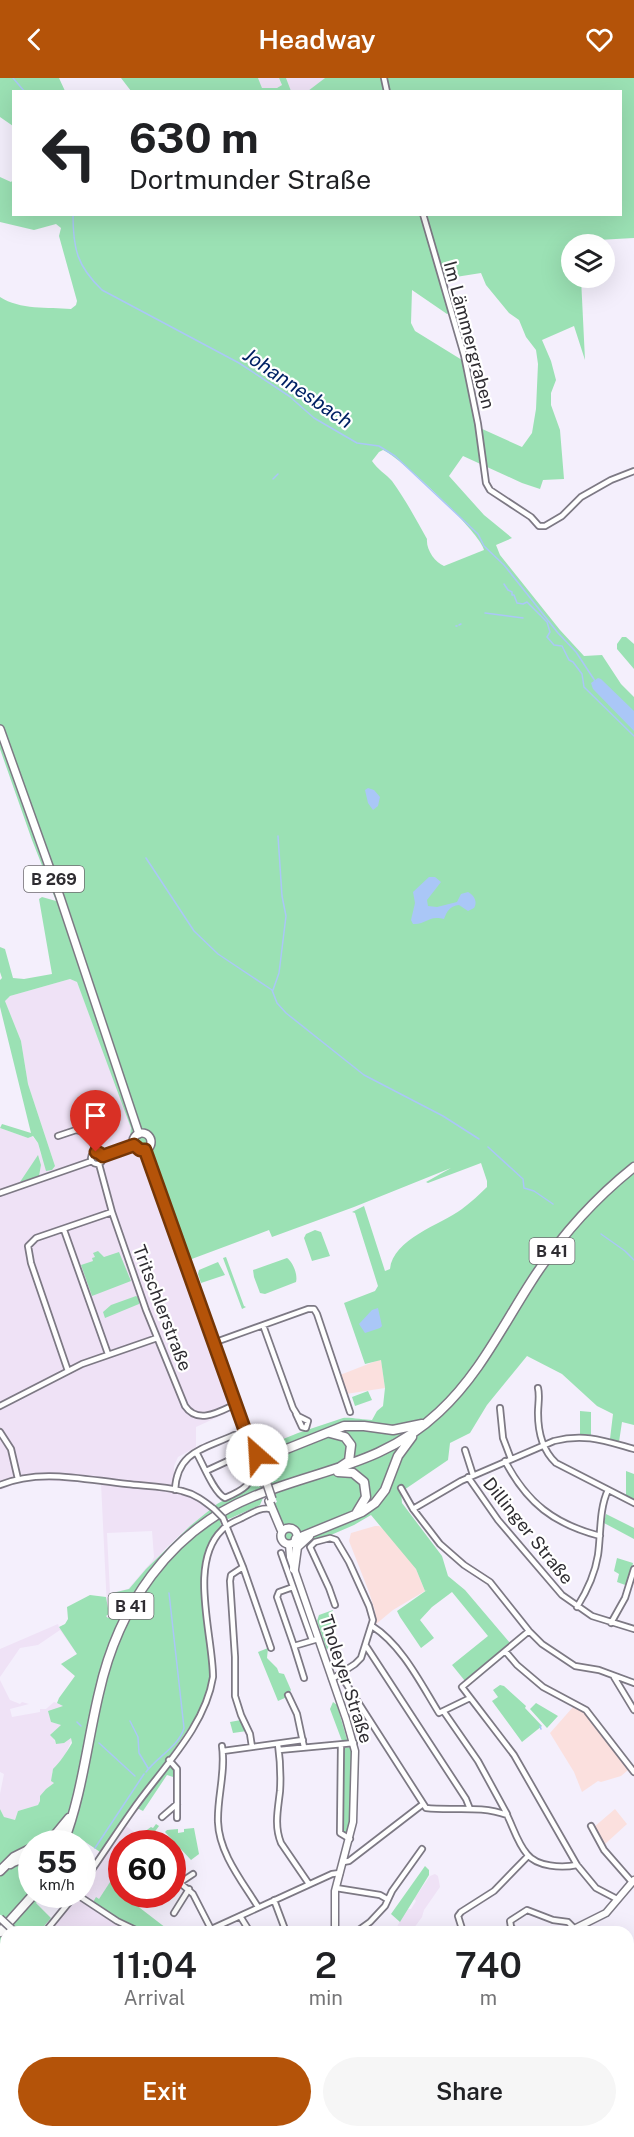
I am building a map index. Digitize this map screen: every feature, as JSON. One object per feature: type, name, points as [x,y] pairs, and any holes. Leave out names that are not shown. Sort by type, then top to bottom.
[{"type":"highway","name":"B 41","points":[[68,1830],[79,1796],[99,1693],[113,1644],[132,1604],[150,1577],[172,1551],[204,1524],[223,1512],[254,1497],[369,1458],[428,1422],[461,1390],[489,1351],[547,1258],[579,1218],[634,1167]]},
{"type":"highway","points":[[264,1461],[279,1452],[344,1426],[393,1430],[428,1422]]},
{"type":"highway","points":[[328,1432],[345,1437],[352,1450],[349,1461],[330,1472]]},
{"type":"highway","points":[[294,1539],[354,1515],[381,1497],[398,1456],[415,1432]]},
{"type":"highway","points":[[330,1472],[353,1473],[364,1482],[366,1497],[354,1515]]},
{"type":"highway","points":[[294,1569],[297,1547],[316,1531]]},
{"type":"highway","points":[[61,1830],[71,1815],[79,1796]]},
{"type":"highway","points":[[0,1873],[18,1855]]},
{"type":"highway","points":[[0,1873],[18,1860]]},
{"type":"highway","points":[[6,1926],[23,1908]]},
{"type":"main road","name":"B 269","points":[[0,729],[139,1134],[144,1133],[150,1137],[150,1145],[145,1150],[213,1342],[247,1436],[264,1461],[265,1482],[284,1530],[281,1539],[284,1543],[294,1539]]},
{"type":"main road","points":[[139,1134],[134,1138],[134,1145],[140,1150],[145,1150]]},
{"type":"main road","name":"B 269","points":[[270,1499],[268,1508],[284,1530]]},
{"type":"main road","points":[[284,1530],[293,1529],[294,1539]]},
{"type":"main road","name":"Tholeyer Straße","points":[[294,1539],[290,1557],[315,1640],[332,1679],[354,1743],[355,1808],[350,1839],[336,1888],[335,1926]]},
{"type":"main road","points":[[580,1926],[599,1918],[611,1908],[633,1881]]},
{"type":"street","name":"Im Lämmergraben","points":[[424,216],[464,355],[475,407],[486,483],[490,490],[541,526],[553,523],[577,501],[611,480],[634,471]]},
{"type":"street","points":[[58,1136],[76,1130],[86,1132],[96,1152],[103,1156]]},
{"type":"street","points":[[103,1156],[134,1145]]},
{"type":"street","points":[[92,1161],[92,1155],[96,1152]]},
{"type":"street","points":[[92,1161],[99,1164],[103,1156]]},
{"type":"street","points":[[0,1193],[92,1161]]},
{"type":"street","name":"Tritschlerstraße","points":[[99,1164],[112,1212],[156,1338],[189,1412],[202,1417],[236,1404]]},
{"type":"street","points":[[68,1371],[28,1254],[28,1246],[36,1238],[112,1212]]},
{"type":"street","points":[[64,1230],[108,1354]]},
{"type":"street","points":[[213,1342],[311,1308],[316,1311],[350,1412]]},
{"type":"street","points":[[263,1325],[296,1414]]},
{"type":"street","points":[[0,1406],[68,1371],[108,1354],[156,1338]]},
{"type":"street","points":[[538,1388],[538,1422],[547,1453],[556,1462],[634,1503]]},
{"type":"street","points":[[500,1408],[508,1460],[524,1492],[546,1512],[567,1526],[600,1536]]},
{"type":"street","points":[[0,1432],[11,1449],[18,1479]]},
{"type":"street","points":[[175,1490],[178,1472],[185,1459],[196,1452],[236,1435],[246,1453],[251,1470],[250,1480],[244,1488],[225,1498],[220,1495],[196,1452]]},
{"type":"street","points":[[413,1509],[471,1476],[544,1445],[577,1436],[600,1439],[634,1449]]},
{"type":"street","name":"Dillinger Straße","points":[[465,1450],[471,1476],[498,1520],[554,1588],[592,1616],[634,1629]]},
{"type":"street","points":[[207,1471],[246,1453]]},
{"type":"street","points":[[0,1485],[18,1479],[58,1477],[175,1490],[193,1495],[223,1518],[271,1648]]},
{"type":"street","points":[[401,1488],[413,1509],[440,1544],[455,1558],[490,1582],[529,1631],[557,1656],[575,1666],[599,1670],[631,1682]]},
{"type":"street","points":[[577,1607],[592,1578],[598,1558],[608,1490]]},
{"type":"street","points":[[96,1864],[198,1721],[211,1692],[213,1658],[205,1592],[205,1567],[217,1537],[227,1526],[268,1508]]},
{"type":"street","points":[[332,1679],[358,1660],[366,1646],[372,1626],[369,1606],[349,1562],[336,1540],[330,1538],[315,1542],[310,1547],[335,1605]]},
{"type":"street","points":[[281,1553],[315,1640],[294,1646]]},
{"type":"street","points":[[243,1567],[231,1575],[230,1581],[235,1696],[250,1734],[252,1747]]},
{"type":"street","points":[[611,1623],[628,1591],[634,1569]]},
{"type":"street","points":[[293,1587],[279,1592],[277,1597],[304,1678]]},
{"type":"street","points":[[372,1626],[389,1640],[400,1654],[439,1713],[470,1698]]},
{"type":"street","points":[[529,1631],[462,1687],[514,1755],[577,1864],[596,1888],[617,1899]]},
{"type":"street","points":[[366,1646],[466,1798],[470,1809]]},
{"type":"street","points":[[506,1652],[543,1687],[586,1710],[634,1772]]},
{"type":"street","points":[[340,1674],[423,1804],[430,1809],[486,1808],[507,1815]]},
{"type":"street","points":[[614,1677],[634,1710]]},
{"type":"street","points":[[622,1689],[631,1682]]},
{"type":"street","points":[[288,1695],[297,1714],[304,1747]]},
{"type":"street","points":[[444,1712],[478,1761],[528,1856],[553,1866],[577,1864]]},
{"type":"street","points":[[258,1907],[231,1863],[219,1832],[222,1749],[303,1740]]},
{"type":"street","points":[[279,1750],[354,1743]]},
{"type":"street","points":[[278,1744],[280,1779],[278,1835],[309,1884]]},
{"type":"street","points":[[341,1745],[340,1833],[341,1836],[350,1839]]},
{"type":"street","points":[[169,1761],[177,1769],[177,1818]]},
{"type":"street","points":[[162,1817],[177,1804]]},
{"type":"street","points":[[343,1862],[349,1861],[423,1804]]},
{"type":"street","points":[[591,1826],[604,1850],[633,1881]]},
{"type":"street","points":[[363,1926],[385,1906],[387,1899],[422,1849]]},
{"type":"street","points":[[461,1926],[458,1916],[460,1912],[494,1891],[528,1856]]},
{"type":"street","points":[[218,1926],[332,1874],[340,1873]]},
{"type":"street","points":[[186,1879],[193,1874]]},
{"type":"street","points":[[186,1886],[199,1901],[210,1926]]},
{"type":"street","points":[[336,1888],[380,1895],[387,1899]]},
{"type":"street","points":[[174,1914],[189,1889]]},
{"type":"street","points":[[274,1900],[284,1926]]},
{"type":"street","points":[[96,1907],[127,1926]]},
{"type":"street","points":[[50,1926],[65,1908]]},
{"type":"street","points":[[511,1926],[510,1921],[527,1910],[553,1920],[568,1922],[570,1926]]},
{"type":"street","points":[[240,1916],[246,1926]]},
{"type":"shaded area","points":[[258,78],[279,78],[282,85],[277,88],[262,88]]},
{"type":"shaded area","points":[[286,78],[325,78],[310,90],[291,90]]},
{"type":"shaded area","points":[[70,979],[77,982],[131,1128],[130,1137],[134,1151],[141,1154],[145,1162],[233,1410],[196,1427],[196,1447],[178,1457],[174,1466],[174,1488],[194,1492],[217,1504],[166,1548],[129,1589],[114,1595],[115,1603],[109,1604],[113,1616],[93,1672],[51,1722],[62,1725],[52,1733],[56,1744],[72,1739],[63,1760],[52,1772],[54,1783],[46,1789],[38,1805],[18,1811],[15,1820],[4,1817],[0,1809],[4,1774],[0,1772],[0,1680],[10,1700],[20,1704],[22,1702],[29,1704],[10,1709],[12,1717],[40,1712],[40,1709],[46,1709],[54,1702],[57,1703],[75,1676],[61,1664],[77,1654],[60,1630],[38,1645],[20,1648],[0,1677],[0,1649],[58,1624],[59,1627],[107,1608],[101,1483],[31,1480],[0,1490],[0,1128],[28,1138],[32,1136],[38,1143],[41,1155],[55,1166],[28,1084],[21,1041],[5,1001],[10,996]],"holes":[[[152,1531],[154,1557],[128,1589],[110,1593],[107,1533]]]},
{"type":"shaded area","points":[[381,1359],[385,1388],[346,1394],[340,1375]]},
{"type":"shaded area","points":[[379,1526],[394,1538],[416,1569],[425,1591],[393,1610],[376,1624],[375,1611],[369,1592],[349,1541],[351,1533]]},
{"type":"shaded area","points":[[573,1707],[583,1712],[595,1724],[628,1770],[621,1776],[598,1781],[582,1792],[574,1772],[550,1733]]},
{"type":"shaded area","points":[[615,1809],[627,1824],[604,1845],[594,1827]]},
{"type":"shaded area","points":[[123,1824],[131,1830],[119,1830]]},
{"type":"shaded area","points":[[108,1845],[108,1885],[96,1904],[96,1862]]},
{"type":"shaded area","points":[[435,1874],[438,1876],[440,1887],[424,1910],[422,1917],[415,1926],[397,1926],[407,1909],[411,1909],[416,1901],[414,1899],[430,1876]]},
{"type":"shaded area","points":[[96,1904],[133,1926],[44,1926],[60,1908],[96,1908]]},
{"type":"green space","points":[[0,78],[59,78],[65,90],[12,90],[12,125],[0,117]]},
{"type":"green space","points":[[121,78],[258,78],[262,88],[277,88],[282,85],[279,78],[286,78],[291,90],[130,90]]},
{"type":"green space","points":[[325,78],[634,78],[634,238],[615,239],[615,234],[561,234],[561,288],[581,288],[585,360],[574,326],[542,340],[556,380],[551,393],[551,405],[560,430],[564,479],[543,480],[540,489],[463,456],[449,476],[484,515],[512,538],[496,545],[500,555],[560,630],[584,656],[602,655],[621,684],[634,697],[634,1425],[622,1422],[619,1442],[610,1439],[613,1414],[597,1406],[562,1374],[527,1356],[487,1405],[470,1433],[450,1443],[448,1460],[401,1492],[402,1503],[442,1556],[448,1576],[465,1590],[510,1643],[465,1681],[452,1665],[488,1636],[452,1592],[432,1607],[420,1620],[434,1638],[421,1648],[397,1611],[427,1590],[425,1591],[416,1569],[371,1515],[354,1525],[287,1554],[269,1506],[277,1502],[274,1494],[263,1498],[260,1505],[231,1518],[228,1519],[225,1516],[220,1519],[221,1526],[207,1547],[201,1574],[210,1659],[209,1689],[201,1710],[119,1830],[108,1830],[108,1847],[103,1854],[96,1849],[96,1830],[18,1830],[18,1908],[41,1908],[51,1918],[44,1926],[0,1926],[0,1809],[4,1817],[15,1820],[18,1811],[38,1805],[40,1796],[54,1783],[51,1781],[53,1769],[72,1743],[71,1738],[64,1743],[56,1744],[50,1735],[61,1725],[51,1722],[48,1711],[63,1706],[57,1703],[59,1698],[75,1676],[61,1664],[77,1654],[59,1627],[68,1619],[67,1607],[90,1595],[106,1597],[109,1614],[106,1616],[108,1618],[113,1616],[109,1604],[115,1603],[114,1595],[108,1594],[129,1589],[190,1526],[217,1504],[244,1489],[254,1479],[259,1484],[268,1481],[271,1459],[270,1455],[261,1448],[343,1418],[372,1420],[383,1406],[385,1388],[381,1360],[365,1364],[344,1303],[375,1291],[378,1286],[355,1213],[352,1212],[364,1206],[385,1271],[390,1269],[393,1258],[408,1241],[462,1209],[487,1187],[487,1181],[481,1163],[426,1182],[451,1168],[272,1237],[269,1230],[181,1263],[145,1161],[141,1154],[130,1150],[128,1142],[131,1128],[77,982],[70,979],[10,996],[5,1001],[21,1041],[28,1084],[55,1166],[52,1170],[46,1171],[38,1143],[33,1136],[28,1138],[0,1128],[2,1124],[31,1133],[0,1007],[0,980],[2,978],[0,947],[5,949],[13,978],[24,979],[52,974],[39,899],[42,897],[56,901],[0,749],[0,297],[16,304],[44,308],[71,309],[77,301],[59,236],[61,228],[56,224],[34,230],[0,222],[0,177],[12,181],[12,216],[622,216],[622,90],[309,90]],"holes":[[[481,273],[486,285],[509,313],[519,320],[526,337],[536,350],[538,364],[536,409],[532,433],[522,447],[480,428],[465,354],[443,279]],[[412,290],[447,314],[449,313],[462,360],[415,331],[411,323]],[[383,450],[393,456],[455,513],[484,550],[444,566],[437,562],[430,551],[427,539],[392,481],[372,461]]]},
{"type":"green space","points":[[622,637],[626,637],[634,644],[634,669],[617,649],[617,644]]},
{"type":"green space","points":[[38,1155],[41,1165],[39,1176],[20,1182]]},
{"type":"green space","points":[[315,1230],[321,1232],[330,1256],[312,1261],[304,1238],[306,1234]]},
{"type":"green space","points":[[98,1251],[104,1257],[119,1252],[131,1281],[92,1296],[81,1265],[93,1261],[92,1258],[95,1257],[93,1253]]},
{"type":"green space","points":[[226,1257],[246,1307],[242,1309],[223,1258]]},
{"type":"green space","points":[[287,1258],[294,1269],[296,1282],[265,1294],[260,1293],[253,1270]]},
{"type":"green space","points":[[218,1262],[225,1275],[201,1283],[199,1270]]},
{"type":"green space","points":[[136,1296],[139,1298],[139,1304],[105,1318],[103,1312],[111,1305]]},
{"type":"green space","points":[[368,1391],[372,1400],[355,1406],[352,1397]]},
{"type":"green space","points":[[580,1411],[591,1412],[591,1435],[580,1434]]},
{"type":"green space","points":[[626,1471],[634,1474],[634,1500],[626,1496]]},
{"type":"green space","points":[[606,1514],[634,1528],[634,1539],[604,1523]]},
{"type":"green space","points":[[617,1558],[633,1563],[628,1586],[617,1582],[619,1574],[614,1571]]},
{"type":"green space","points":[[333,1610],[330,1617],[334,1635],[327,1650],[317,1621],[319,1615]]},
{"type":"green space","points":[[268,1648],[267,1658],[279,1673],[284,1674],[291,1690],[287,1697],[278,1701],[258,1652]]},
{"type":"green space","points":[[500,1685],[526,1706],[525,1708],[542,1726],[522,1742],[492,1701],[498,1697],[493,1690]]},
{"type":"green space","points":[[333,1702],[337,1705],[348,1743],[344,1744],[342,1741],[330,1709]]},
{"type":"green space","points":[[536,1703],[558,1716],[547,1728],[530,1709]]},
{"type":"green space","points":[[241,1720],[247,1731],[233,1733],[230,1722]]},
{"type":"green space","points":[[352,1747],[354,1792],[348,1836],[341,1833],[343,1750]]},
{"type":"green space","points":[[172,1767],[175,1771],[173,1777],[167,1775],[143,1811],[137,1808],[168,1768]]},
{"type":"green space","points":[[156,1824],[159,1826],[156,1830],[147,1830],[151,1827],[153,1828]]},
{"type":"green space","points":[[194,1828],[199,1854],[191,1860],[186,1855],[186,1830],[184,1829]]},
{"type":"green space","points":[[425,1866],[429,1870],[429,1875],[400,1922],[391,1914]]},
{"type":"green space","points":[[108,1885],[108,1908],[140,1908],[163,1926],[133,1926],[96,1904],[96,1897],[99,1899]]},
{"type":"water","points":[[598,678],[634,711],[634,731],[593,689],[591,683]]},
{"type":"water","points":[[368,788],[374,790],[380,797],[378,806],[373,810],[368,803],[365,790]]},
{"type":"water","points":[[429,877],[435,877],[441,882],[427,900],[428,906],[437,907],[457,902],[461,894],[468,892],[475,899],[474,908],[468,911],[459,905],[453,906],[444,919],[434,918],[413,924],[411,920],[415,903],[413,892]]},
{"type":"water","points":[[378,1308],[382,1326],[365,1333],[359,1324],[372,1310]]},
{"type":"waterway","name":"Johannesbach","points":[[13,78],[23,90]]},
{"type":"waterway","name":"Johannesbach","points":[[73,216],[78,256],[87,273],[102,290],[239,363],[289,396],[314,418],[357,443],[379,446],[395,456],[478,534],[484,546],[504,565],[576,652],[595,681]]},
{"type":"waterway","points":[[273,479],[278,474]]},
{"type":"waterway","points":[[504,584],[512,592],[517,603],[527,602],[547,622],[550,632],[547,637],[554,645],[562,646],[569,660],[582,674],[584,687],[634,736]]},
{"type":"waterway","points":[[485,613],[523,618]]},
{"type":"waterway","points":[[273,990],[279,973],[286,916],[282,896],[278,836]]},
{"type":"waterway","points":[[146,858],[194,931],[218,954],[272,990],[277,1003],[286,1013],[364,1075],[443,1116],[479,1139]]},
{"type":"waterway","points":[[488,1147],[523,1179],[524,1188],[534,1191],[553,1204]]},
{"type":"waterway","points":[[601,1234],[634,1260]]},
{"type":"waterway","points":[[146,1772],[173,1746],[184,1728],[169,1593]]},
{"type":"waterway","points":[[130,1721],[138,1737],[139,1753],[148,1768]]},
{"type":"waterway","points":[[77,1722],[81,1726]]},
{"type":"waterway","points":[[99,1743],[135,1776]]},
{"type":"waterway","points":[[96,1846],[144,1774]]},
{"type":"route","points":[[96,1152],[103,1156],[134,1145],[140,1150],[145,1150],[247,1436],[257,1455]]}]
